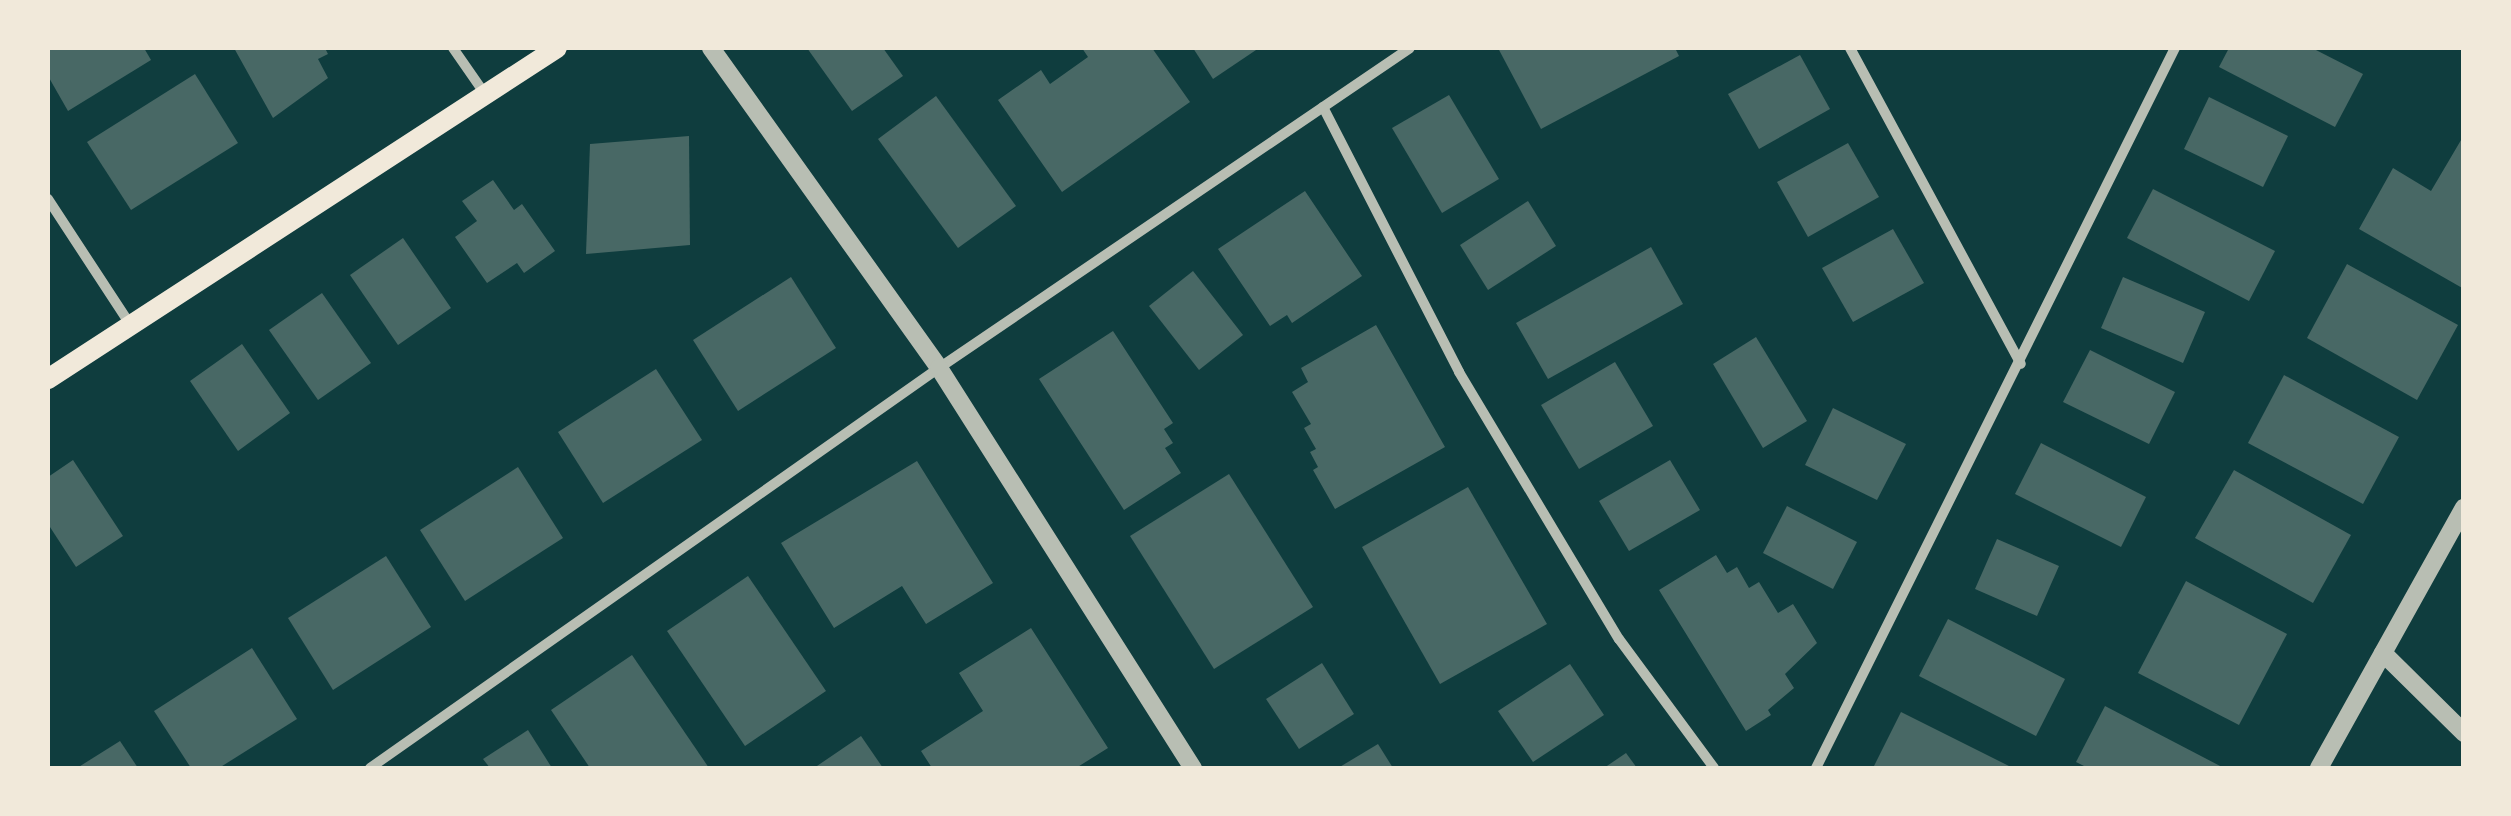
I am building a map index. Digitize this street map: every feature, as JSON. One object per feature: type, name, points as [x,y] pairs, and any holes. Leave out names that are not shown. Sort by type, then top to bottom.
[{"type":"main road","points":[[48,379],[557,48]]},
{"type":"street","points":[[453,48],[484,94]]},
{"type":"street","points":[[711,48],[939,368],[1194,768]]},
{"type":"street","points":[[370,768],[939,368],[1410,48]]},
{"type":"street","points":[[1850,48],[2021,364]]},
{"type":"street","points":[[1816,768],[2021,364],[2175,48]]},
{"type":"street","points":[[1322,107],[1459,372],[1619,639],[1714,768]]},
{"type":"street","points":[[48,199],[129,323]]},
{"type":"street","points":[[2318,768],[2464,508]]},
{"type":"street","points":[[2384,652],[2464,733]]},
{"type":"building","points":[[48,48],[144,48],[151,60],[68,111],[48,76]]},
{"type":"building","points":[[234,48],[325,48],[328,54],[318,59],[328,78],[273,118]]},
{"type":"building","points":[[807,48],[883,48],[903,76],[852,111]]},
{"type":"building","points":[[1082,48],[1152,48],[1190,102],[1062,192],[998,100],[1041,70],[1050,84],[1088,57]]},
{"type":"building","points":[[1193,48],[1259,48],[1213,79]]},
{"type":"building","points":[[1498,48],[1675,48],[1679,56],[1541,129]]},
{"type":"building","points":[[2229,48],[2312,48],[2363,74],[2335,127],[2219,67]]},
{"type":"building","points":[[1800,55],[1830,109],[1759,149],[1728,94]]},
{"type":"building","points":[[195,74],[238,143],[131,210],[87,142]]},
{"type":"building","points":[[1449,95],[1499,179],[1442,213],[1392,128]]},
{"type":"building","points":[[936,96],[1016,206],[958,248],[878,139]]},
{"type":"building","points":[[2209,97],[2288,136],[2263,187],[2184,149]]},
{"type":"building","points":[[2464,135],[2464,289],[2359,229],[2393,168],[2431,191]]},
{"type":"building","points":[[689,136],[690,245],[586,254],[590,144]]},
{"type":"building","points":[[1848,143],[1879,197],[1808,237],[1777,182]]},
{"type":"building","points":[[493,180],[514,210],[522,204],[555,251],[524,273],[517,263],[487,283],[455,237],[477,221],[462,201]]},
{"type":"building","points":[[2153,189],[2275,251],[2249,301],[2127,238]]},
{"type":"building","points":[[1305,191],[1362,276],[1292,323],[1287,315],[1270,326],[1218,249]]},
{"type":"building","points":[[1528,201],[1556,246],[1488,290],[1460,245]]},
{"type":"building","points":[[1893,229],[1924,283],[1853,322],[1822,268]]},
{"type":"building","points":[[403,238],[451,308],[398,345],[350,275]]},
{"type":"building","points":[[1651,247],[1683,304],[1548,379],[1516,323]]},
{"type":"building","points":[[2347,264],[2458,325],[2417,400],[2307,338]]},
{"type":"building","points":[[1193,271],[1243,335],[1199,370],[1149,306]]},
{"type":"building","points":[[791,277],[836,348],[738,411],[693,340]]},
{"type":"building","points":[[2123,277],[2205,312],[2183,363],[2101,328]]},
{"type":"building","points":[[322,293],[371,363],[318,400],[269,330]]},
{"type":"building","points":[[1376,325],[1445,447],[1335,509],[1313,470],[1318,467],[1310,452],[1316,449],[1304,428],[1311,424],[1292,392],[1308,382],[1301,368]]},
{"type":"building","points":[[1113,331],[1173,423],[1164,429],[1173,443],[1165,448],[1181,473],[1124,510],[1039,379]]},
{"type":"building","points":[[1756,337],[1807,421],[1763,448],[1713,364]]},
{"type":"building","points":[[242,344],[290,413],[238,451],[190,381]]},
{"type":"building","points":[[2090,350],[2175,392],[2149,444],[2063,402]]},
{"type":"building","points":[[1615,362],[1653,426],[1579,469],[1541,405]]},
{"type":"building","points":[[656,369],[702,440],[603,503],[558,432]]},
{"type":"building","points":[[2284,375],[2399,437],[2363,504],[2248,443]]},
{"type":"building","points":[[1833,408],[1906,444],[1877,500],[1805,465]]},
{"type":"building","points":[[2041,443],[2146,497],[2121,547],[2015,494]]},
{"type":"building","points":[[73,460],[123,536],[76,567],[48,524],[48,477]]},
{"type":"building","points":[[1670,460],[1700,510],[1629,551],[1599,501]]},
{"type":"building","points":[[917,461],[993,583],[926,624],[902,586],[834,628],[781,543]]},
{"type":"building","points":[[518,467],[563,538],[465,601],[420,530]]},
{"type":"building","points":[[2234,470],[2351,535],[2313,603],[2195,538]]},
{"type":"building","points":[[1229,474],[1313,607],[1214,669],[1130,536]]},
{"type":"building","points":[[1468,487],[1547,624],[1440,684],[1362,547]]},
{"type":"building","points":[[1787,506],[1857,542],[1833,589],[1763,553]]},
{"type":"building","points":[[1997,539],[2059,566],[2037,616],[1975,589]]},
{"type":"building","points":[[1716,555],[1727,573],[1737,567],[1749,588],[1759,582],[1778,613],[1793,604],[1817,643],[1785,674],[1794,688],[1768,710],[1771,715],[1746,731],[1659,590]]},
{"type":"building","points":[[386,556],[431,627],[333,690],[288,618]]},
{"type":"building","points":[[748,576],[826,691],[745,746],[667,631]]},
{"type":"building","points":[[2186,581],[2287,634],[2239,725],[2138,673]]},
{"type":"building","points":[[1948,619],[2065,679],[2036,736],[1919,676]]},
{"type":"building","points":[[1031,628],[1108,748],[1076,768],[932,768],[921,751],[983,711],[959,673]]},
{"type":"building","points":[[252,648],[297,719],[219,768],[191,768],[154,711]]},
{"type":"building","points":[[632,655],[709,768],[590,768],[551,710]]},
{"type":"building","points":[[1322,663],[1354,714],[1299,749],[1266,699]]},
{"type":"building","points":[[1570,664],[1604,715],[1533,762],[1498,711]]},
{"type":"building","points":[[2105,706],[2224,768],[2088,768],[2076,762]]},
{"type":"building","points":[[1901,712],[2013,768],[1873,768]]},
{"type":"building","points":[[528,730],[552,768],[490,768],[483,759]]},
{"type":"building","points":[[861,736],[883,768],[814,768]]},
{"type":"building","points":[[120,741],[138,768],[77,768]]},
{"type":"building","points":[[1378,744],[1393,768],[1338,768]]},
{"type":"building","points":[[1626,753],[1637,768],[1604,768]]}]
